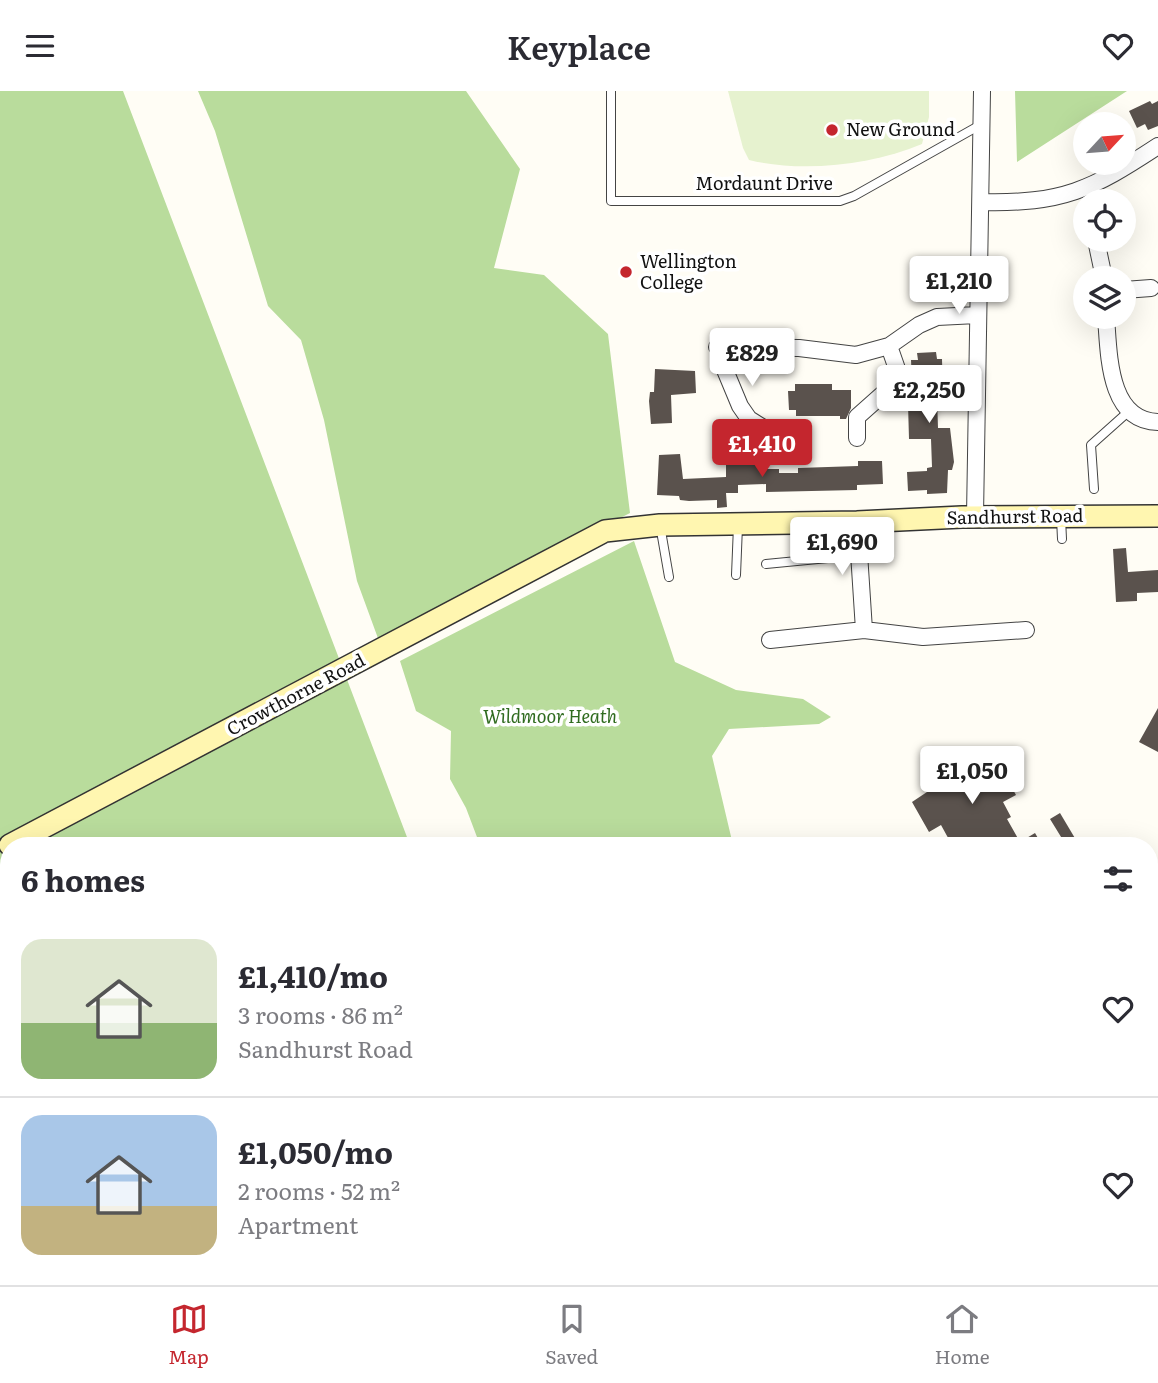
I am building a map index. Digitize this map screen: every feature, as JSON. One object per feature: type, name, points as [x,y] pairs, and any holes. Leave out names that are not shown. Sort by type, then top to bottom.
[{"type":"street","points":[[975,516],[982,91]]},
{"type":"street","points":[[1094,189],[1158,146]]},
{"type":"street","points":[[981,202],[1073,198]]},
{"type":"street","points":[[1136,289],[1151,288]]},
{"type":"street","points":[[770,432],[749,419],[740,406],[725,370],[722,347],[799,348],[856,355],[889,346],[919,325],[937,317],[977,315]]},
{"type":"street","points":[[1108,329],[1120,403],[1128,412],[1158,422]]},
{"type":"street","points":[[857,438],[857,417],[893,385],[897,369],[889,346]]},
{"type":"street","name":"Sandhurst Road","points":[[581,543],[618,528],[660,525],[857,522],[975,516],[1158,516]]},
{"type":"street","points":[[857,522],[864,630]]},
{"type":"street","name":"Crowthorne Road","points":[[28,837],[362,667],[581,543]]},
{"type":"street","points":[[769,640],[864,630],[923,637],[1026,630]]},
{"type":"lane","name":"Mordaunt Drive","points":[[611,91],[611,201],[840,201],[854,196],[982,124]]},
{"type":"lane","points":[[1094,489],[1091,445],[1128,412]]},
{"type":"lane","points":[[1061,515],[1062,539]]},
{"type":"lane","points":[[736,575],[738,523]]},
{"type":"lane","points":[[660,525],[670,577]]},
{"type":"lane","points":[[766,564],[859,555]]},
{"type":"green space","points":[[0,91],[123,91],[407,837],[0,837]]},
{"type":"green space","points":[[198,91],[466,91],[520,169],[494,268],[544,275],[608,334],[630,513],[379,641],[357,581],[324,420],[301,340],[268,306],[215,131]]},
{"type":"green space","name":"New Ground","points":[[728,91],[929,91],[929,117],[922,144],[902,151],[837,165],[770,164],[749,160],[743,148]]},
{"type":"green space","points":[[1015,91],[1127,91],[1094,112],[1073,112],[1073,126],[1017,162]]},
{"type":"green space","name":"Wildmoor Heath","points":[[634,541],[675,662],[736,690],[803,699],[831,717],[819,724],[729,729],[712,756],[731,837],[477,837],[466,808],[450,779],[451,731],[416,711],[400,661]]},
{"type":"building","points":[[1150,101],[1152,104],[1158,101],[1158,126],[1148,130],[1145,124],[1137,128],[1136,112],[1129,111]]},
{"type":"building","points":[[936,352],[937,359],[942,359],[943,396],[937,397],[938,428],[950,428],[954,462],[952,470],[948,470],[947,493],[927,494],[927,490],[908,491],[907,472],[927,471],[927,468],[932,467],[931,439],[909,439],[908,404],[913,404],[911,360],[918,360],[917,353]]},
{"type":"building","points":[[655,369],[695,371],[696,393],[671,395],[672,423],[651,424],[649,401],[650,392],[654,392]]},
{"type":"building","points":[[795,384],[832,384],[832,390],[851,390],[851,408],[846,419],[840,419],[840,416],[796,416],[796,410],[789,410],[788,391],[795,391]]},
{"type":"building","points":[[680,454],[683,479],[726,477],[726,455],[737,455],[737,462],[763,461],[763,469],[779,469],[779,473],[798,473],[798,468],[858,466],[858,461],[882,461],[883,484],[857,485],[857,490],[766,492],[766,484],[738,485],[738,493],[726,493],[727,507],[717,508],[717,500],[689,501],[680,500],[679,496],[657,495],[659,455]]},
{"type":"building","points":[[1126,548],[1128,572],[1158,570],[1158,592],[1137,593],[1137,601],[1116,602],[1113,549]]},
{"type":"building","points":[[1158,708],[1158,752],[1139,742]]},
{"type":"building","points":[[993,754],[1016,795],[1003,802],[1011,817],[1007,819],[1017,837],[948,837],[941,825],[929,832],[912,802],[939,784],[937,781],[981,756],[983,760]]},
{"type":"building","points":[[1060,813],[1074,837],[1061,837],[1050,819]]},
{"type":"place","name":"New Ground","points":[[832,130]]},
{"type":"place","name":"Wellington College","points":[[626,272]]}]
